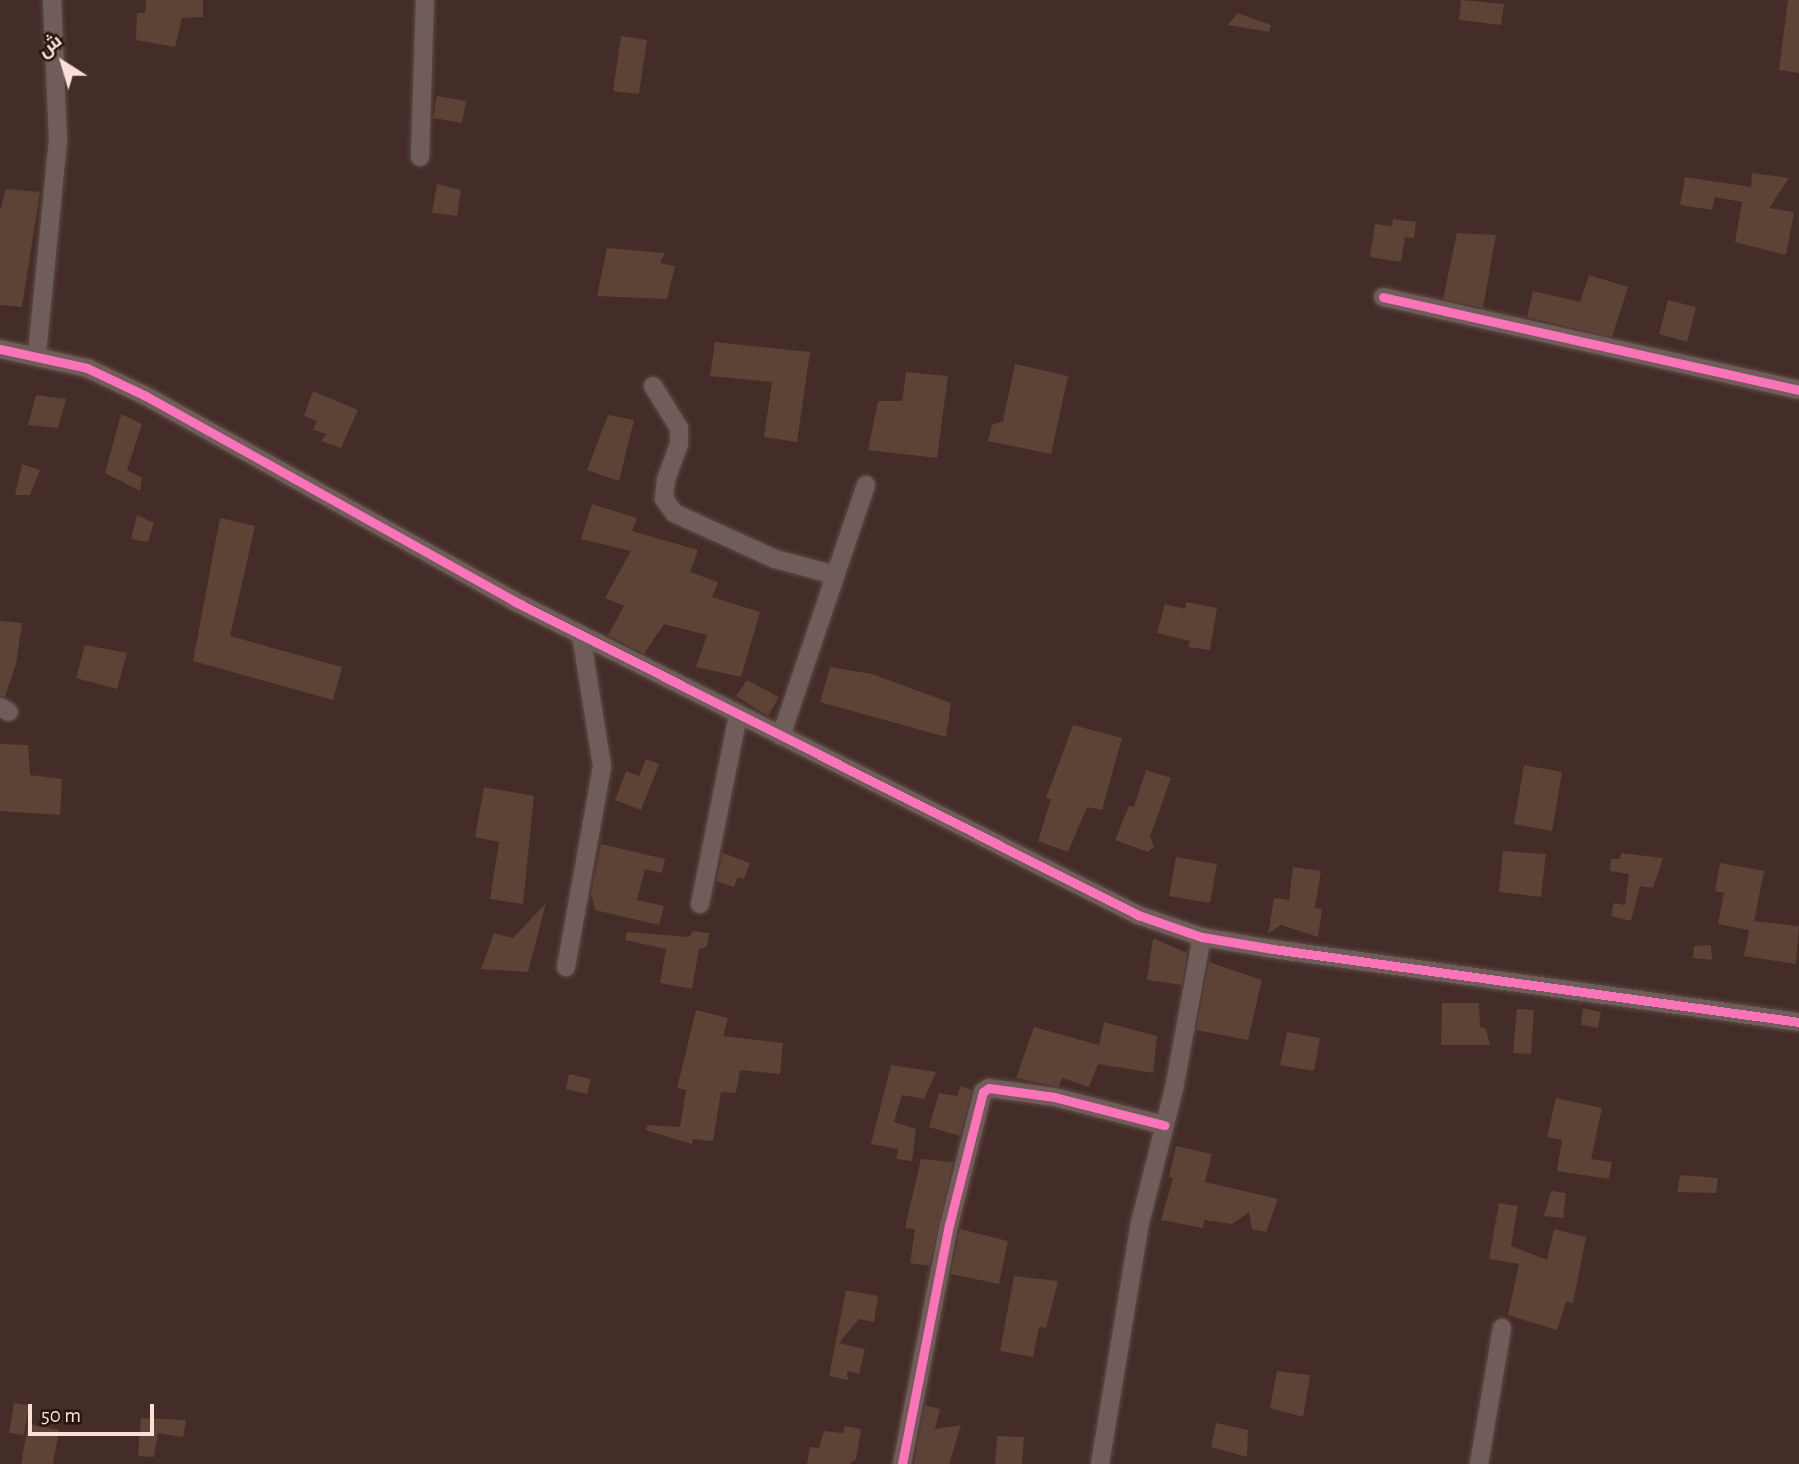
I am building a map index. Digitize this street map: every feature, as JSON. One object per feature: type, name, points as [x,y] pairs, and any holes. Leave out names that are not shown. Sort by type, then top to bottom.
[{"type":"street","points":[[37,354],[58,141],[52,0]]},
{"type":"street","points":[[420,156],[425,0]]},
{"type":"street","points":[[1383,297],[1799,390]]},
{"type":"street","points":[[0,349],[37,354],[87,368],[146,397],[582,635],[1138,915],[1202,937],[1799,1022]]},
{"type":"street","points":[[653,386],[679,428],[679,444],[666,479],[664,499],[674,513],[775,559],[835,575]]},
{"type":"street","points":[[781,736],[866,485]]},
{"type":"street","points":[[566,967],[602,766],[582,635]]},
{"type":"street","points":[[700,904],[738,715]]},
{"type":"street","points":[[1100,1464],[1140,1223],[1164,1125],[1202,937]]},
{"type":"street","points":[[902,1464],[949,1225],[983,1093],[989,1088],[1054,1097],[1164,1125]]},
{"type":"street","points":[[1479,1464],[1502,1328]]},
{"type":"building","points":[[146,0],[203,0],[203,17],[182,18],[175,47],[136,40],[137,13],[145,13]]},
{"type":"building","points":[[1461,0],[1504,4],[1501,25],[1459,20]]},
{"type":"building","points":[[1788,0],[1799,0],[1799,73],[1779,70]]},
{"type":"building","points":[[1237,13],[1271,25],[1269,32],[1228,25]]},
{"type":"building","points":[[621,36],[647,40],[639,94],[613,91]]},
{"type":"building","points":[[437,96],[466,101],[462,123],[433,118]]},
{"type":"building","points":[[1752,173],[1789,178],[1769,208],[1794,212],[1786,255],[1735,242],[1742,202],[1715,197],[1712,210],[1680,205],[1685,177],[1751,187]]},
{"type":"building","points":[[437,184],[461,190],[457,216],[432,213]]},
{"type":"building","points":[[6,189],[40,192],[22,307],[0,305],[0,211]]},
{"type":"building","points":[[1393,219],[1416,222],[1414,238],[1405,237],[1401,262],[1370,257],[1375,224],[1392,226]]},
{"type":"building","points":[[1457,233],[1496,235],[1483,308],[1443,299]]},
{"type":"building","points":[[607,248],[665,253],[660,263],[675,266],[667,299],[597,296]]},
{"type":"building","points":[[1589,275],[1628,287],[1612,337],[1527,317],[1533,291],[1580,302]]},
{"type":"building","points":[[1668,300],[1696,307],[1687,342],[1659,334]]},
{"type":"building","points":[[715,342],[810,352],[797,442],[764,437],[772,382],[710,376]]},
{"type":"building","points":[[1015,364],[1068,376],[1051,454],[988,441],[992,425],[1003,421]]},
{"type":"building","points":[[906,372],[948,376],[937,458],[868,450],[878,401],[902,401]]},
{"type":"building","points":[[313,391],[358,410],[341,448],[321,441],[327,434],[313,430],[317,421],[304,416]]},
{"type":"building","points":[[36,395],[66,399],[58,428],[28,425]]},
{"type":"building","points":[[121,414],[142,424],[127,470],[142,478],[140,491],[105,473]]},
{"type":"building","points":[[608,415],[634,420],[619,481],[587,470]]},
{"type":"building","points":[[22,464],[40,470],[30,495],[15,495]]},
{"type":"building","points":[[592,504],[637,518],[632,531],[698,550],[690,572],[718,582],[712,597],[760,612],[741,677],[696,667],[707,635],[664,624],[644,654],[608,635],[624,606],[605,598],[631,551],[581,539]]},
{"type":"building","points":[[137,515],[154,523],[148,542],[131,539]]},
{"type":"building","points":[[220,518],[255,526],[230,636],[342,667],[333,700],[193,661]]},
{"type":"building","points":[[1186,602],[1217,608],[1210,650],[1188,647],[1190,641],[1157,633],[1165,604],[1185,609]]},
{"type":"building","points":[[0,621],[22,623],[16,664],[5,697],[0,696]]},
{"type":"building","points":[[85,645],[127,653],[117,689],[76,678]]},
{"type":"building","points":[[830,667],[872,674],[951,703],[946,737],[820,702]]},
{"type":"building","points":[[747,680],[779,697],[768,716],[736,696]]},
{"type":"building","points":[[1073,725],[1122,738],[1102,810],[1087,807],[1068,852],[1038,841],[1051,799],[1046,798]]},
{"type":"building","points":[[0,744],[28,745],[30,775],[62,779],[60,815],[0,811]]},
{"type":"building","points":[[646,759],[659,764],[641,810],[615,800],[626,771],[639,776]]},
{"type":"building","points":[[1524,765],[1562,772],[1552,831],[1514,824]]},
{"type":"building","points":[[1146,770],[1171,778],[1150,837],[1154,847],[1148,852],[1115,840],[1129,806],[1134,807]]},
{"type":"building","points":[[484,787],[534,796],[523,904],[490,899],[499,842],[475,837]]},
{"type":"building","points":[[601,844],[665,859],[662,873],[645,869],[637,900],[664,906],[659,925],[595,910],[591,894]]},
{"type":"building","points":[[1503,851],[1546,854],[1541,897],[1499,892]]},
{"type":"building","points":[[723,853],[750,863],[744,879],[738,877],[734,887],[716,881]]},
{"type":"building","points":[[1621,853],[1663,858],[1653,888],[1640,886],[1631,921],[1611,916],[1614,903],[1625,905],[1629,874],[1610,871],[1611,859],[1620,859]]},
{"type":"building","points":[[1176,857],[1217,864],[1210,903],[1169,896]]},
{"type":"building","points":[[1720,863],[1764,871],[1754,921],[1799,926],[1796,964],[1744,956],[1749,930],[1718,924],[1724,893],[1715,891]]},
{"type":"building","points":[[1293,867],[1321,871],[1315,908],[1322,909],[1318,937],[1281,925],[1268,934],[1274,898],[1289,900]]},
{"type":"building","points":[[546,903],[528,972],[481,969],[494,933],[513,938]]},
{"type":"building","points":[[693,931],[709,933],[707,947],[699,949],[692,989],[660,983],[666,949],[625,940],[627,932],[689,937]]},
{"type":"building","points":[[1153,938],[1187,953],[1182,985],[1147,980]]},
{"type":"building","points":[[1711,945],[1712,960],[1693,958],[1694,946]]},
{"type":"building","points":[[1209,962],[1262,980],[1248,1040],[1196,1030]]},
{"type":"building","points":[[1442,1003],[1479,1003],[1480,1027],[1486,1029],[1490,1045],[1441,1045]]},
{"type":"building","points":[[1583,1008],[1601,1012],[1598,1028],[1581,1025]]},
{"type":"building","points":[[1517,1009],[1534,1010],[1531,1054],[1513,1053]]},
{"type":"building","points":[[696,1010],[728,1018],[723,1036],[783,1043],[780,1074],[740,1070],[736,1093],[721,1092],[713,1141],[693,1139],[692,1144],[646,1130],[647,1125],[680,1127],[686,1090],[677,1088]]},
{"type":"building","points":[[1104,1022],[1157,1036],[1153,1073],[1098,1064],[1089,1087],[1062,1078],[1059,1087],[1016,1078],[1034,1027],[1099,1045]]},
{"type":"building","points":[[1287,1032],[1320,1038],[1314,1071],[1280,1065]]},
{"type":"building","points":[[891,1065],[936,1072],[924,1099],[902,1095],[894,1122],[916,1129],[912,1161],[896,1159],[898,1149],[871,1144]]},
{"type":"building","points":[[569,1074],[591,1079],[587,1094],[566,1089]]},
{"type":"building","points":[[961,1086],[972,1090],[960,1136],[929,1127],[939,1093],[957,1096]]},
{"type":"building","points":[[1556,1098],[1602,1108],[1591,1159],[1612,1162],[1609,1179],[1557,1171],[1562,1140],[1547,1137]]},
{"type":"building","points":[[1176,1146],[1212,1154],[1205,1182],[1278,1199],[1266,1232],[1252,1229],[1249,1212],[1232,1224],[1204,1220],[1203,1228],[1161,1220],[1173,1178],[1169,1177]]},
{"type":"building","points":[[921,1159],[953,1162],[929,1266],[910,1263],[915,1229],[905,1228]]},
{"type":"building","points":[[1680,1175],[1718,1178],[1716,1193],[1677,1192]]},
{"type":"building","points":[[1551,1191],[1566,1193],[1563,1218],[1544,1216]]},
{"type":"building","points":[[1499,1203],[1518,1206],[1511,1246],[1547,1260],[1554,1229],[1586,1237],[1573,1303],[1566,1302],[1557,1330],[1508,1315],[1519,1264],[1489,1259]]},
{"type":"building","points":[[960,1229],[1008,1241],[999,1284],[951,1274]]},
{"type":"building","points":[[1014,1276],[1058,1281],[1046,1328],[1039,1327],[1033,1357],[1000,1351]]},
{"type":"building","points":[[846,1290],[878,1296],[874,1322],[859,1319],[839,1343],[865,1349],[859,1374],[847,1371],[848,1380],[829,1376]]},
{"type":"building","points":[[1277,1371],[1310,1375],[1303,1417],[1270,1408]]},
{"type":"building","points":[[14,1403],[29,1405],[24,1435],[9,1433]]},
{"type":"building","points":[[925,1405],[940,1409],[935,1429],[961,1425],[949,1464],[914,1464]]},
{"type":"building","points":[[141,1418],[186,1420],[183,1437],[158,1433],[154,1457],[138,1456]]},
{"type":"building","points":[[1216,1423],[1248,1430],[1247,1457],[1211,1447]]},
{"type":"building","points":[[28,1424],[59,1430],[53,1464],[21,1464]]},
{"type":"building","points":[[845,1426],[861,1429],[856,1459],[850,1464],[807,1464],[810,1447],[819,1448],[824,1431],[843,1433]]},
{"type":"building","points":[[997,1436],[1024,1437],[1022,1464],[995,1464]]},
{"type":"cycle path","points":[[1383,297],[1799,390]]},
{"type":"cycle path","points":[[0,349],[87,368],[146,396],[514,601],[1138,915],[1202,937],[1273,949],[1799,1022]]},
{"type":"cycle path","points":[[902,1464],[949,1225],[983,1092],[989,1088],[1054,1097],[1164,1125]]}]
